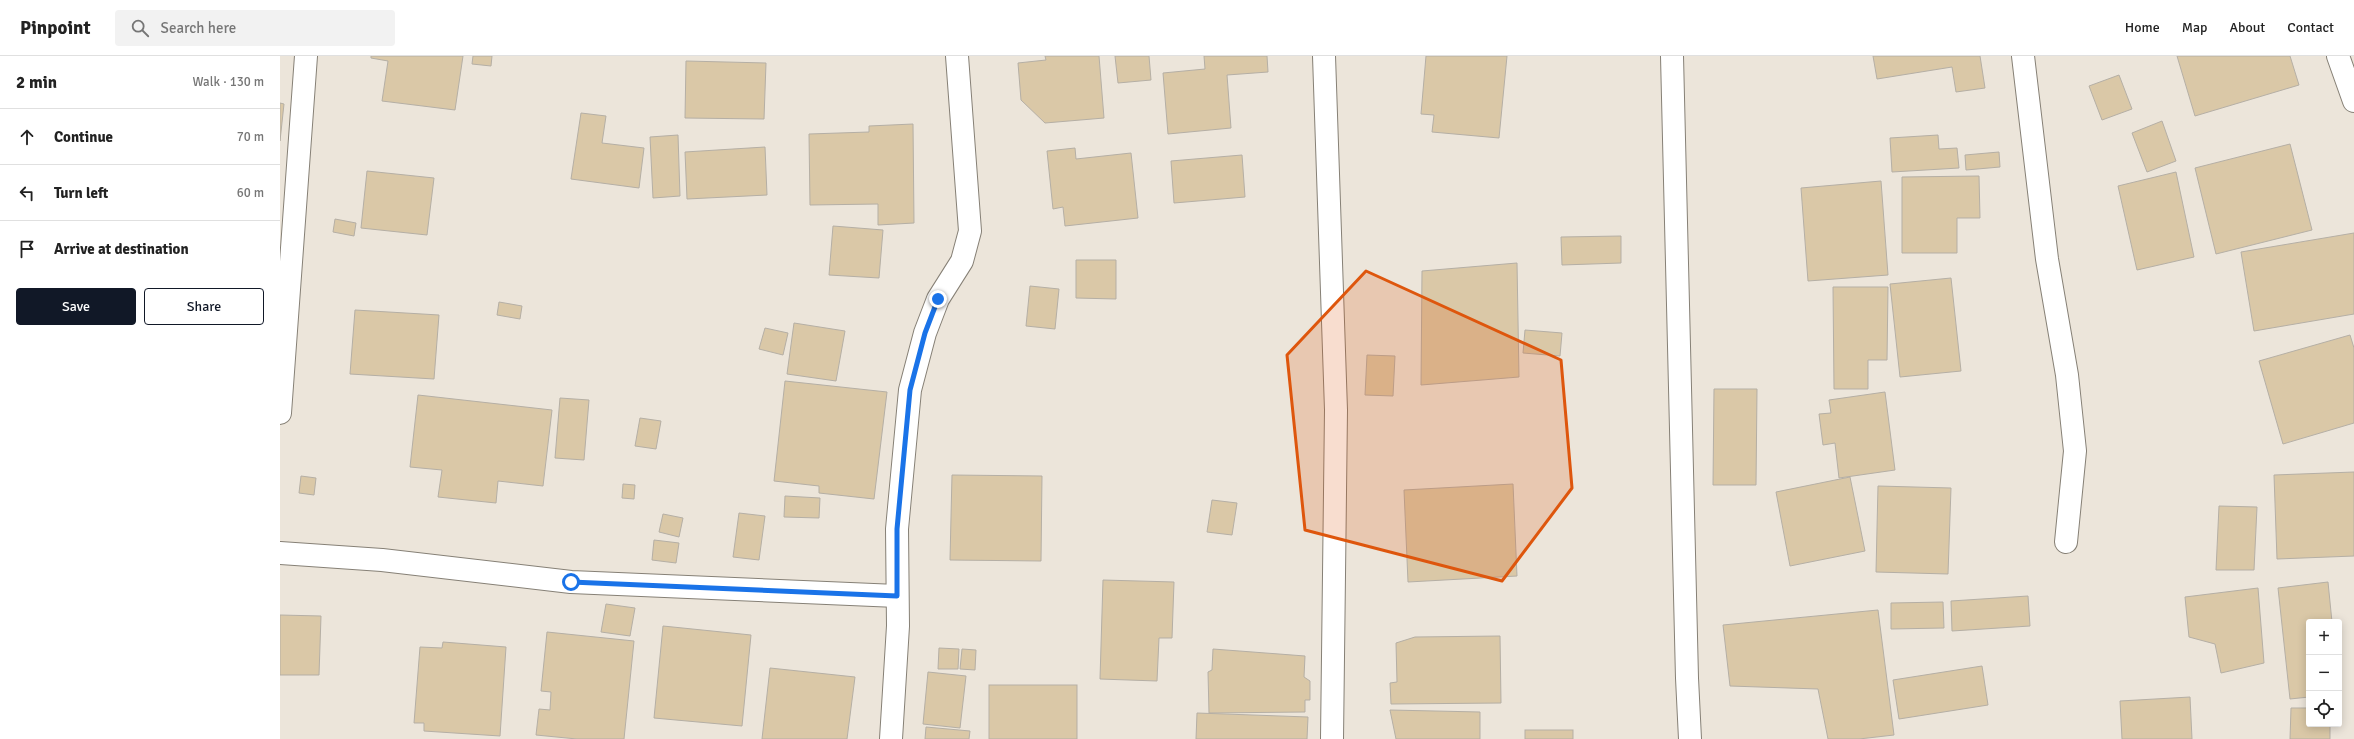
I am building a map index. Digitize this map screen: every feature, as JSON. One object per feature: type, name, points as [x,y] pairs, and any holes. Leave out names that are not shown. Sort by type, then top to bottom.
[{"type":"street","points":[[280,413],[306,56]]},
{"type":"street","points":[[891,739],[896,666],[897,529],[910,390],[925,333],[938,299],[962,261],[970,231],[957,56]]},
{"type":"street","points":[[1324,56],[1336,410],[1332,739]]},
{"type":"street","points":[[1672,56],[1687,678],[1690,739]]},
{"type":"street","points":[[2023,56],[2047,259],[2067,375],[2074,451],[2066,542]]},
{"type":"street","points":[[2338,56],[2354,102]]},
{"type":"street","points":[[280,553],[382,560],[571,582],[897,596]]},
{"type":"highlighted area","points":[[1366,271],[1561,360],[1572,488],[1502,581],[1305,530],[1287,355]]},
{"type":"building","points":[[371,56],[463,56],[455,110],[382,101],[388,61],[371,58]]},
{"type":"building","points":[[473,56],[492,56],[491,66],[472,64]]},
{"type":"building","points":[[1045,56],[1099,56],[1104,118],[1045,123],[1021,100],[1018,63],[1046,60]]},
{"type":"building","points":[[1115,56],[1149,56],[1151,80],[1118,83]]},
{"type":"building","points":[[1204,56],[1267,56],[1268,72],[1227,75],[1231,128],[1168,134],[1163,73],[1205,69]]},
{"type":"building","points":[[1426,56],[1507,56],[1499,138],[1432,132],[1434,115],[1421,114]]},
{"type":"building","points":[[1873,56],[1980,56],[1985,88],[1956,92],[1952,67],[1877,79]]},
{"type":"building","points":[[2177,56],[2290,56],[2299,85],[2195,116]]},
{"type":"building","points":[[686,61],[766,63],[764,119],[685,118]]},
{"type":"building","points":[[2119,75],[2132,109],[2102,120],[2089,86]]},
{"type":"building","points":[[280,103],[284,104],[280,141]]},
{"type":"building","points":[[581,113],[606,116],[602,143],[644,148],[639,188],[571,179]]},
{"type":"building","points":[[2162,121],[2176,161],[2147,172],[2132,133]]},
{"type":"building","points":[[913,124],[914,223],[878,225],[878,204],[810,205],[809,134],[869,132],[869,126]]},
{"type":"building","points":[[678,135],[680,196],[653,198],[650,137]]},
{"type":"building","points":[[1938,135],[1939,149],[1957,148],[1959,168],[1892,172],[1890,138]]},
{"type":"building","points":[[2290,144],[2312,230],[2216,254],[2195,168]]},
{"type":"building","points":[[765,147],[767,195],[687,199],[685,152]]},
{"type":"building","points":[[1075,148],[1076,159],[1131,153],[1138,218],[1065,226],[1063,207],[1053,209],[1047,151]]},
{"type":"building","points":[[1999,152],[2000,167],[1966,170],[1965,155]]},
{"type":"building","points":[[1242,155],[1245,197],[1174,203],[1171,161]]},
{"type":"building","points":[[367,171],[434,178],[427,235],[361,228]]},
{"type":"building","points":[[2176,172],[2194,257],[2137,270],[2118,186]]},
{"type":"building","points":[[1979,176],[1980,218],[1957,218],[1957,253],[1902,253],[1902,177]]},
{"type":"building","points":[[1881,181],[1888,275],[1808,281],[1801,188]]},
{"type":"building","points":[[335,219],[356,223],[354,236],[333,232]]},
{"type":"building","points":[[833,226],[883,230],[879,278],[829,275]]},
{"type":"building","points":[[2354,233],[2354,314],[2254,331],[2241,252]]},
{"type":"building","points":[[1621,236],[1621,263],[1562,265],[1561,237]]},
{"type":"building","points":[[1076,260],[1116,260],[1116,299],[1076,298]]},
{"type":"building","points":[[1517,263],[1519,377],[1421,385],[1422,271]]},
{"type":"building","points":[[1951,278],[1961,371],[1900,377],[1890,284]]},
{"type":"building","points":[[1030,286],[1059,289],[1055,329],[1026,326]]},
{"type":"building","points":[[1833,287],[1888,287],[1887,360],[1868,360],[1868,389],[1834,389]]},
{"type":"building","points":[[499,302],[522,306],[520,319],[497,315]]},
{"type":"building","points":[[355,310],[439,315],[434,379],[350,374]]},
{"type":"building","points":[[794,323],[845,331],[836,381],[787,374]]},
{"type":"building","points":[[765,328],[788,333],[783,355],[759,349]]},
{"type":"building","points":[[1525,330],[1562,333],[1560,356],[1523,353]]},
{"type":"building","points":[[2350,335],[2354,348],[2354,423],[2283,444],[2259,361]]},
{"type":"building","points":[[1367,355],[1395,356],[1393,396],[1365,395]]},
{"type":"building","points":[[785,381],[887,392],[874,499],[819,493],[819,486],[774,481]]},
{"type":"building","points":[[1714,389],[1757,389],[1756,485],[1713,485]]},
{"type":"building","points":[[1885,392],[1895,470],[1839,478],[1835,443],[1823,445],[1819,414],[1831,413],[1829,400]]},
{"type":"building","points":[[418,395],[552,410],[543,486],[498,481],[496,503],[438,497],[442,470],[410,467]]},
{"type":"building","points":[[560,398],[589,400],[584,460],[555,458]]},
{"type":"building","points":[[640,418],[661,421],[656,449],[635,446]]},
{"type":"building","points":[[2354,472],[2354,556],[2277,559],[2274,475]]},
{"type":"building","points":[[952,475],[1042,476],[1041,561],[950,560]]},
{"type":"building","points":[[301,476],[316,478],[314,495],[299,493]]},
{"type":"building","points":[[1850,477],[1865,551],[1790,566],[1776,492]]},
{"type":"building","points":[[623,484],[635,485],[634,499],[622,498]]},
{"type":"building","points":[[1513,484],[1517,576],[1408,582],[1404,490]]},
{"type":"building","points":[[1878,486],[1951,488],[1948,574],[1876,572]]},
{"type":"building","points":[[785,496],[820,498],[819,518],[784,517]]},
{"type":"building","points":[[1212,500],[1237,503],[1232,535],[1207,532]]},
{"type":"building","points":[[2219,506],[2257,507],[2254,570],[2216,570]]},
{"type":"building","points":[[739,513],[765,516],[759,560],[733,557]]},
{"type":"building","points":[[663,514],[683,518],[679,537],[659,532]]},
{"type":"building","points":[[654,540],[679,543],[676,563],[652,560]]},
{"type":"building","points":[[1103,580],[1174,582],[1172,638],[1159,638],[1157,681],[1100,679]]},
{"type":"building","points":[[2328,582],[2332,619],[2306,619],[2306,697],[2290,699],[2278,588]]},
{"type":"building","points":[[2258,588],[2264,663],[2221,673],[2215,644],[2189,637],[2185,597]]},
{"type":"building","points":[[2028,596],[2030,626],[1952,631],[1951,601]]},
{"type":"building","points":[[1943,602],[1944,628],[1891,629],[1891,603]]},
{"type":"building","points":[[606,604],[635,608],[630,636],[601,632]]},
{"type":"building","points":[[1878,610],[1894,735],[1859,739],[1828,739],[1818,689],[1730,686],[1723,625]]},
{"type":"building","points":[[280,615],[321,616],[319,675],[280,675]]},
{"type":"building","points":[[663,626],[751,635],[742,726],[654,718]]},
{"type":"building","points":[[547,632],[634,641],[624,739],[577,739],[536,735],[539,709],[550,710],[551,692],[541,691]]},
{"type":"building","points":[[1500,636],[1501,703],[1391,704],[1390,683],[1397,682],[1396,643],[1415,637]]},
{"type":"building","points":[[443,642],[506,647],[500,736],[424,731],[424,723],[414,723],[420,647],[442,648]]},
{"type":"building","points":[[939,648],[959,649],[958,669],[938,669]]},
{"type":"building","points":[[962,649],[976,650],[975,670],[960,669]]},
{"type":"building","points":[[1213,649],[1305,656],[1304,677],[1310,681],[1310,700],[1305,700],[1305,712],[1209,713],[1208,672],[1212,670]]},
{"type":"building","points":[[1982,666],[1988,705],[1899,719],[1893,680]]},
{"type":"building","points":[[770,668],[855,677],[847,739],[762,739]]},
{"type":"building","points":[[928,672],[966,676],[960,728],[923,724]]},
{"type":"building","points":[[989,685],[1077,685],[1077,739],[989,739]]},
{"type":"building","points":[[2190,697],[2192,739],[2122,739],[2120,701]]},
{"type":"building","points":[[2291,708],[2306,708],[2306,727],[2330,727],[2330,739],[2290,739]]},
{"type":"building","points":[[1390,710],[1480,712],[1480,739],[1396,739]]},
{"type":"building","points":[[1197,713],[1308,717],[1307,739],[1196,739]]},
{"type":"building","points":[[926,727],[970,731],[969,739],[925,739]]},
{"type":"building","points":[[1525,730],[1573,730],[1573,739],[1525,739]]},
{"type":"route","points":[[571,582],[897,596],[897,529],[910,390],[925,333],[938,299]]}]
